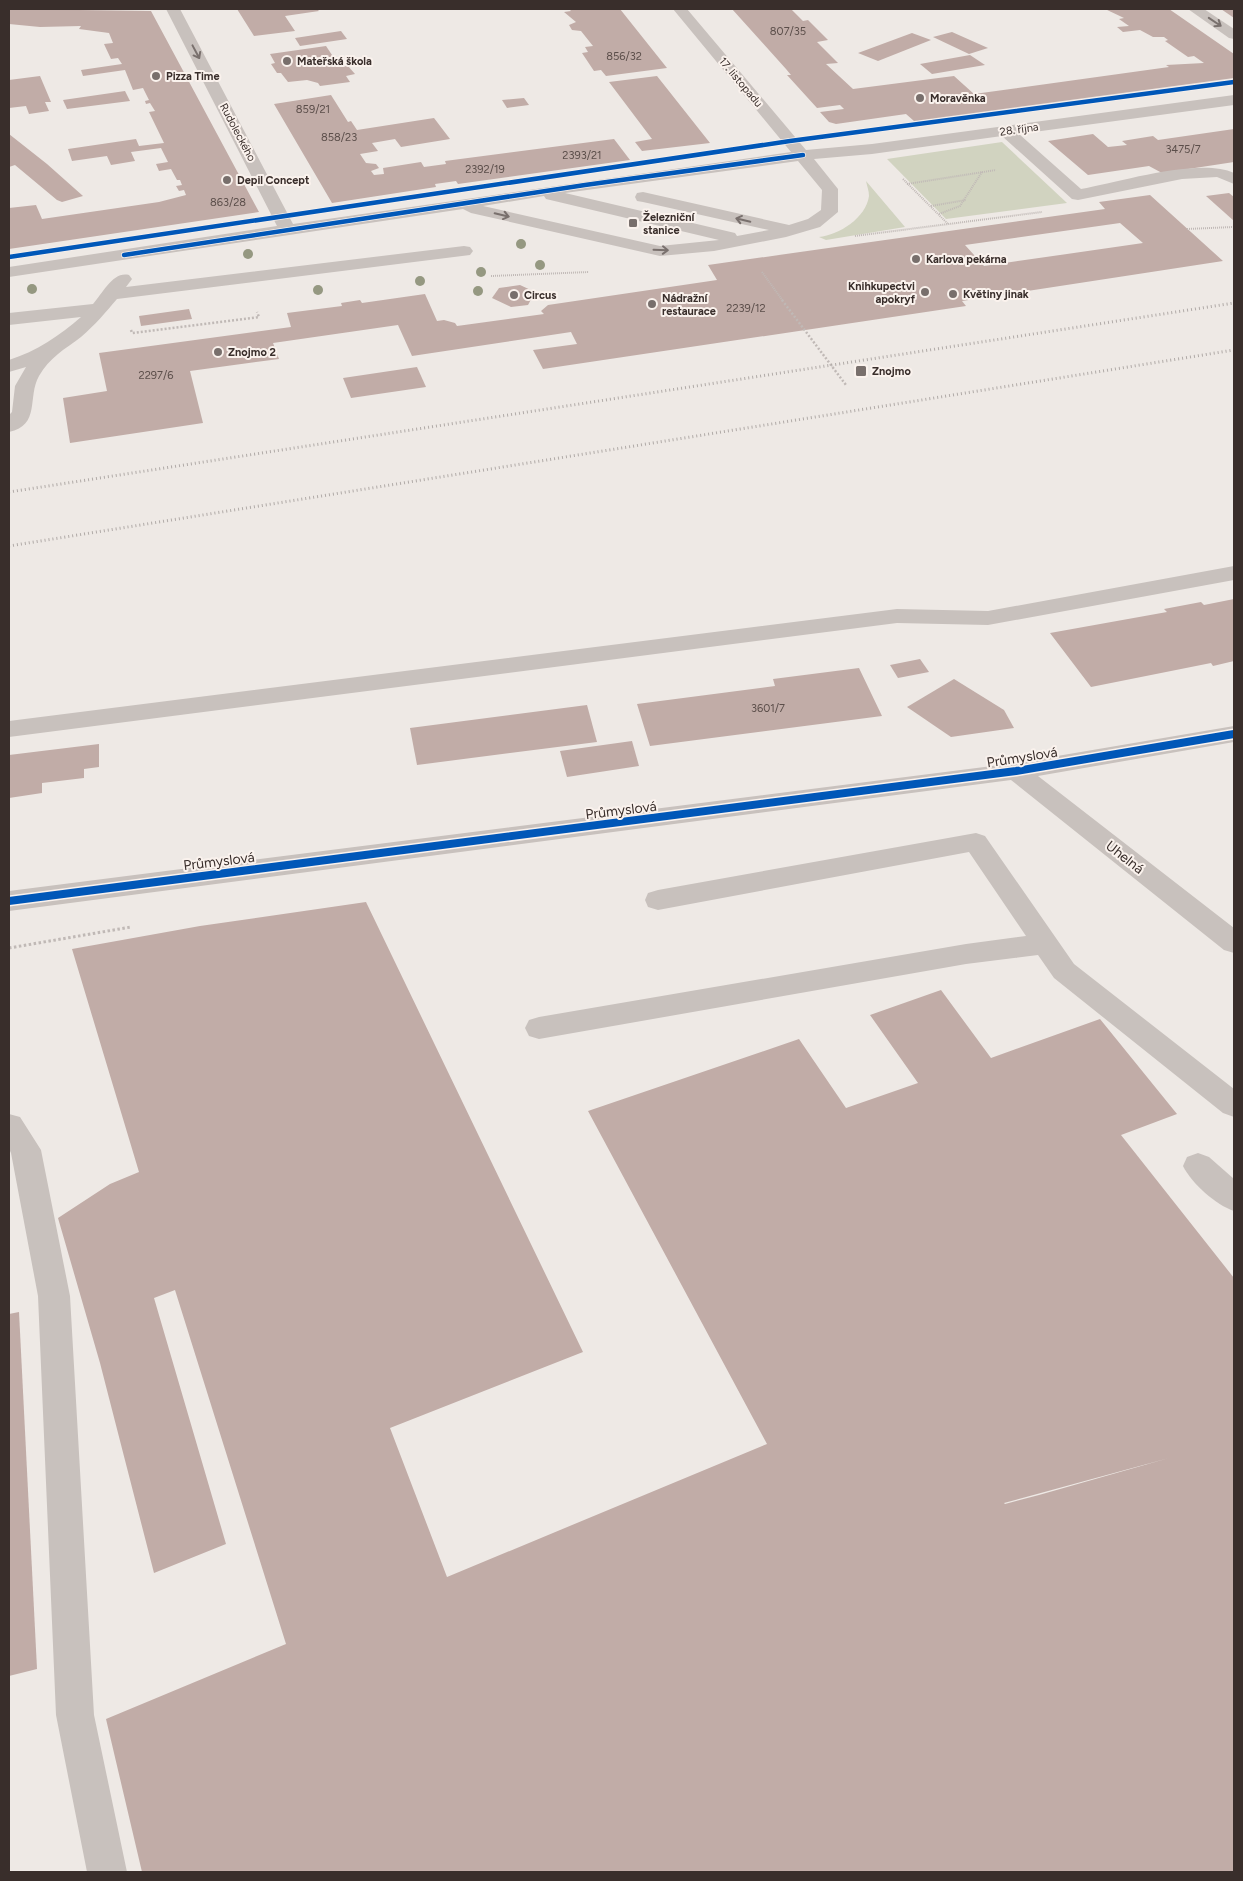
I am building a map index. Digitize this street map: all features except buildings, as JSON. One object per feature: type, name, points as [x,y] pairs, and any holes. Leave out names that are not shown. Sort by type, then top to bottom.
[{"type":"street","name":"Rudoleckého","points":[[173,9],[287,229]]},
{"type":"street","name":"17. listopadu","points":[[680,9],[830,189],[829,212],[814,223],[791,230]]},
{"type":"street","points":[[1195,9],[1234,35]]},
{"type":"street","name":"28. října","points":[[9,272],[585,185],[803,155],[872,149],[1234,100]]},
{"type":"street","points":[[1006,131],[1078,195],[1182,174],[1229,171],[1234,179]]},
{"type":"street","points":[[585,185],[791,230]]},
{"type":"street","points":[[538,192],[743,240]]},
{"type":"street","points":[[506,197],[714,246]]},
{"type":"street","points":[[455,204],[660,251],[714,246],[791,230]]},
{"type":"street","points":[[112,294],[464,251]]},
{"type":"street","points":[[9,367],[52,348],[101,309],[126,276],[128,265],[124,255]]},
{"type":"street","points":[[9,319],[101,309]]},
{"type":"street","points":[[13,419],[28,375],[52,348]]},
{"type":"street","points":[[9,729],[897,616],[988,618],[1234,573]]},
{"type":"street","name":"Průmyslová","points":[[9,901],[1016,771],[1234,734]]},
{"type":"street","name":"Uhelná","points":[[1016,771],[1234,944]]},
{"type":"street","points":[[658,900],[976,842],[1064,971],[1234,1105]]},
{"type":"street","points":[[539,1028],[966,954],[1046,944]]},
{"type":"street","points":[[9,1126],[26,1150],[54,1296],[75,1715],[107,1872]]},
{"type":"street","points":[[1198,1166],[1234,1198]]},
{"type":"path","points":[[938,214],[950,211],[966,200],[987,164]]},
{"type":"path","points":[[907,184],[1002,169]]},
{"type":"path","points":[[901,178],[949,224]]},
{"type":"path","points":[[930,206],[966,200]]},
{"type":"path","points":[[854,236],[1048,211]]},
{"type":"path","points":[[1187,229],[1234,228]]},
{"type":"path","points":[[759,267],[846,385]]},
{"type":"path","points":[[485,276],[514,272],[569,275],[589,272]]},
{"type":"path","points":[[72,333],[130,327],[132,333],[259,317],[256,308]]},
{"type":"green space","points":[[1002,142],[1067,203],[946,219],[887,159]]},
{"type":"green space","points":[[866,181],[905,227],[826,240],[819,237],[827,236],[843,229],[863,211],[869,196]]},
{"type":"railway","points":[[9,492],[1234,303]]},
{"type":"railway","points":[[9,546],[1234,350]]},
{"type":"cycle path","points":[[9,257],[790,141],[1234,82]]},
{"type":"cycle path","points":[[124,255],[585,185],[803,155]]},
{"type":"cycle path","points":[[9,901],[1016,771],[1234,734]]},
{"type":"place","name":"Mateřská škola","points":[[287,61]]},
{"type":"place","name":"Pizza Time","points":[[156,76]]},
{"type":"place","name":"Moravěnka","points":[[920,98]]},
{"type":"place","name":"Depil Concept","points":[[227,180]]},
{"type":"place","name":"Železniční stanice","points":[[633,223]]},
{"type":"place","name":"Karlova pekárna","points":[[916,259]]},
{"type":"place","name":"Knihkupectvi apokryf","points":[[925,292]]},
{"type":"place","name":"Květiny jinak","points":[[953,294]]},
{"type":"place","name":"Circus","points":[[514,295]]},
{"type":"place","name":"Nádražní restaurace","points":[[652,304]]},
{"type":"place","name":"Znojmo 2","points":[[218,352]]},
{"type":"place","name":"Znojmo","points":[[861,371]]}]
